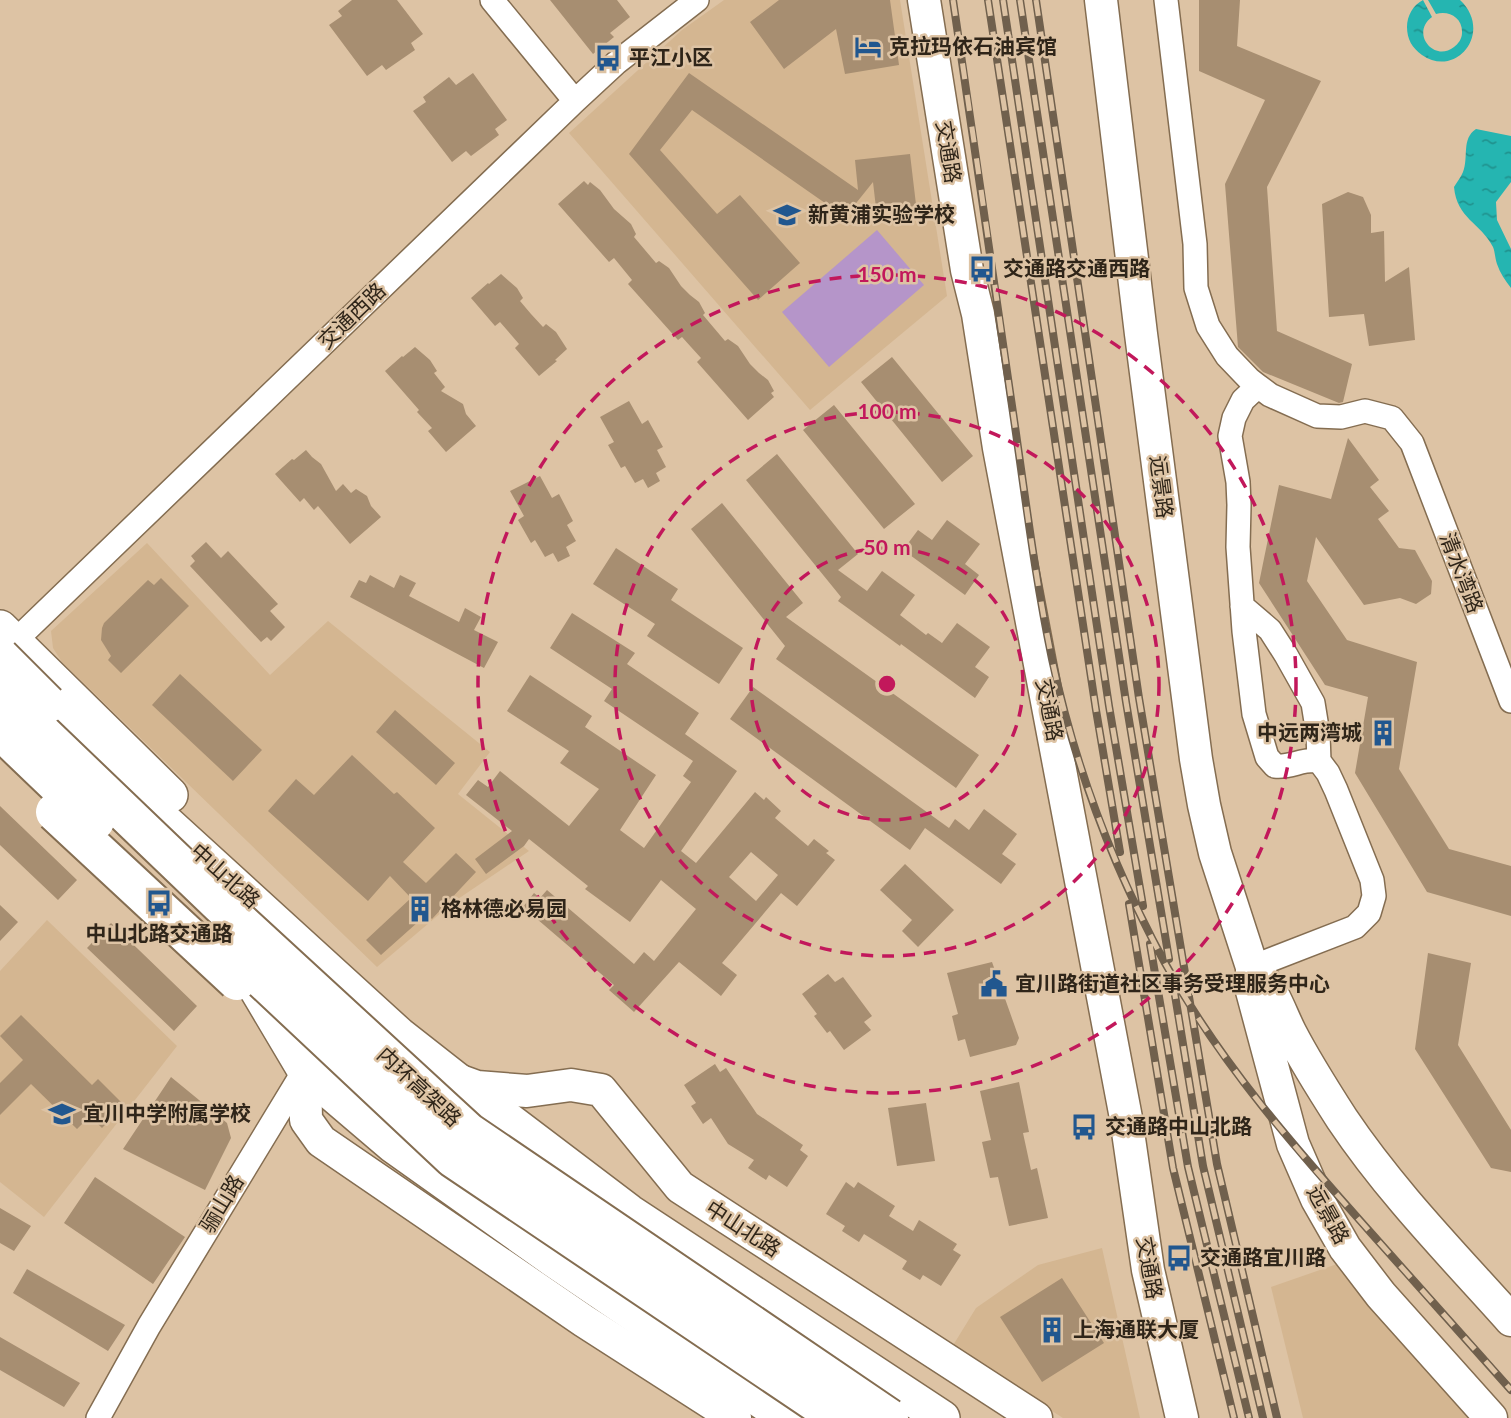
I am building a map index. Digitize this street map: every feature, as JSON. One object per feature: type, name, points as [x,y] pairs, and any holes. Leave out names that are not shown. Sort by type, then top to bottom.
[{"type":"highway","points":[[4,648],[306,960],[460,1145]]},
{"type":"highway","name":"内环高架路","points":[[0,693],[220,904],[460,1145],[889,1418]]},
{"type":"highway","name":"内环高架路","points":[[0,730],[460,1145],[839,1418]]},
{"type":"highway","points":[[0,761],[283,1023],[460,1145]]},
{"type":"main road","name":"交通路","points":[[924,0],[999,448],[1126,1118],[1148,1269],[1182,1418]]},
{"type":"main road","name":"远景路","points":[[1101,0],[1196,759],[1215,853],[1252,967],[1252,991],[1293,1144],[1317,1199],[1345,1248],[1381,1295],[1491,1418]]},
{"type":"main road","points":[[4,648],[53,680],[261,896],[363,984],[399,1035]]},
{"type":"main road","name":"中山北路","points":[[4,648],[61,724],[261,896],[353,994],[399,1035],[629,1212],[942,1418]]},
{"type":"main road","points":[[53,680],[61,724]]},
{"type":"main road","points":[[0,742],[250,976],[305,1070],[393,1146],[787,1418]]},
{"type":"main road","name":"远景路","points":[[1252,967],[1267,984],[1318,1083],[1360,1146],[1407,1204],[1511,1320]]},
{"type":"main road","points":[[305,1070],[306,1120],[321,1141],[584,1321],[735,1418]]},
{"type":"main road","name":"中山北路","points":[[455,1079],[477,1087],[527,1091],[570,1085],[601,1090],[680,1187],[1036,1418]]},
{"type":"street","points":[[492,0],[575,101]]},
{"type":"street","name":"交通西路","points":[[4,648],[575,101],[616,63],[697,0]]},
{"type":"street","points":[[1166,0],[1195,244],[1196,288],[1208,327],[1234,364],[1258,386],[1244,400],[1234,418],[1230,436],[1239,494],[1238,547],[1242,606],[1254,713],[1267,757],[1275,766],[1285,767],[1310,759],[1319,761]]},
{"type":"street","name":"清水湾路","points":[[1258,386],[1270,395],[1317,416],[1340,417],[1365,411],[1392,418],[1412,443],[1511,701]]},
{"type":"street","points":[[1242,606],[1270,630],[1313,703],[1319,761],[1336,790],[1372,880],[1374,896],[1369,913],[1355,928],[1252,967]]},
{"type":"street","name":"骊山路","points":[[97,1418],[149,1326],[353,994]]},
{"type":"shaded area","name":"新黄浦实验学校","points":[[724,0],[900,0],[947,296],[810,410],[569,133],[682,30]]},
{"type":"shaded area","points":[[877,230],[924,285],[829,367],[782,312]]},
{"type":"shaded area","points":[[147,543],[270,675],[328,621],[490,752],[458,794],[529,851],[455,901],[377,967],[62,662],[53,648],[51,631]]},
{"type":"shaded area","name":"宜川中学附属学校","points":[[47,920],[177,1046],[44,1217],[0,1182],[0,971]]},
{"type":"shaded area","points":[[1102,1248],[1140,1418],[1063,1418],[952,1347],[976,1308],[1038,1265]]},
{"type":"shaded area","points":[[1340,1263],[1473,1418],[1303,1418],[1271,1287]]},
{"type":"water","points":[[1423,0],[1432,17],[1423,31],[1424,38],[1432,49],[1439,51],[1446,51],[1457,44],[1462,28],[1454,16],[1436,14],[1428,0],[1460,0],[1470,13],[1472,38],[1458,57],[1435,61],[1422,55],[1411,43],[1407,31],[1408,19],[1411,11]]},
{"type":"water","points":[[1476,129],[1511,136],[1511,182],[1496,202],[1497,220],[1511,249],[1511,288],[1498,267],[1493,247],[1464,213],[1456,198],[1454,187],[1465,166],[1468,138]]},
{"type":"building","points":[[352,0],[397,0],[423,34],[411,43],[415,50],[386,70],[382,65],[367,76],[329,25],[342,16],[338,11]]},
{"type":"building","points":[[550,0],[617,0],[630,17],[610,33],[614,37],[593,54]]},
{"type":"building","name":"克拉玛依石油宾馆","points":[[779,0],[890,0],[899,65],[845,74],[836,29],[784,69],[750,22]]},
{"type":"building","points":[[1199,0],[1240,0],[1237,46],[1321,81],[1267,187],[1277,331],[1352,364],[1343,402],[1339,403],[1263,372],[1238,347],[1225,184],[1265,100],[1199,71]]},
{"type":"building","points":[[473,73],[507,120],[495,129],[499,135],[471,156],[466,151],[452,162],[413,111],[426,102],[423,97],[449,77],[456,85]]},
{"type":"building","points":[[689,73],[858,190],[855,160],[910,154],[917,213],[896,215],[895,206],[876,208],[873,182],[845,217],[692,110],[660,150],[717,214],[740,195],[800,263],[758,300],[629,154]]},
{"type":"building","points":[[584,181],[600,190],[614,209],[631,224],[636,234],[634,237],[656,263],[659,261],[669,268],[681,286],[699,302],[705,313],[703,315],[725,341],[728,339],[738,346],[750,364],[768,380],[774,397],[748,420],[697,362],[701,358],[682,337],[678,340],[628,284],[632,280],[614,258],[609,262],[558,204]]},
{"type":"building","points":[[1348,192],[1363,197],[1371,215],[1371,233],[1384,231],[1385,282],[1409,267],[1415,340],[1369,346],[1364,314],[1329,317],[1322,204]]},
{"type":"building","points":[[501,274],[517,288],[523,298],[520,301],[531,314],[543,327],[546,324],[556,332],[567,349],[539,376],[515,348],[519,344],[500,322],[495,326],[471,298]]},
{"type":"building","points":[[415,347],[430,360],[437,371],[434,373],[445,387],[441,391],[463,404],[466,414],[476,426],[446,452],[428,431],[432,428],[417,412],[419,410],[385,371]]},
{"type":"building","points":[[892,357],[973,456],[942,482],[861,382]]},
{"type":"building","points":[[629,401],[642,424],[648,420],[663,447],[657,450],[666,467],[656,473],[660,481],[648,488],[643,479],[635,483],[625,466],[621,468],[608,445],[614,442],[600,417]]},
{"type":"building","points":[[834,405],[915,504],[884,529],[803,430]]},
{"type":"building","name":"中远两湾城","points":[[1348,438],[1379,480],[1370,487],[1389,511],[1378,519],[1399,548],[1415,550],[1432,581],[1431,594],[1416,604],[1400,598],[1364,605],[1316,537],[1307,581],[1347,640],[1417,662],[1399,769],[1449,849],[1511,866],[1511,916],[1427,892],[1355,773],[1368,697],[1325,685],[1259,583],[1279,485],[1331,499]]},
{"type":"building","points":[[306,450],[321,464],[336,491],[343,484],[351,493],[356,489],[367,496],[371,506],[381,517],[350,544],[318,506],[314,510],[304,498],[300,502],[275,474]]},
{"type":"building","points":[[777,454],[858,554],[838,570],[867,591],[882,571],[915,595],[900,615],[926,635],[928,633],[942,643],[957,623],[990,647],[975,667],[989,677],[975,698],[838,601],[841,597],[746,480]]},
{"type":"building","points":[[540,476],[552,498],[559,494],[573,521],[567,525],[576,541],[566,547],[570,556],[558,562],[553,553],[545,557],[535,540],[531,543],[518,520],[524,516],[510,491]]},
{"type":"building","points":[[722,503],[803,603],[786,617],[979,755],[956,788],[776,659],[785,646],[691,529]]},
{"type":"building","points":[[947,520],[980,544],[965,564],[979,575],[965,595],[903,550],[918,530],[932,540]]},
{"type":"building","points":[[206,542],[221,558],[228,551],[278,604],[270,611],[285,627],[271,641],[267,637],[261,642],[190,566],[195,561],[191,556]]},
{"type":"building","points":[[616,548],[678,589],[671,600],[743,648],[719,684],[647,636],[655,624],[593,584]]},
{"type":"building","points":[[370,575],[394,588],[400,575],[416,583],[409,596],[459,622],[465,608],[481,617],[474,630],[498,642],[484,668],[350,597],[359,580],[366,583]]},
{"type":"building","points":[[161,578],[189,606],[121,673],[108,660],[111,656],[101,640],[104,623],[148,580],[154,585]]},
{"type":"building","points":[[572,613],[635,653],[627,664],[699,713],[685,734],[737,771],[681,851],[696,863],[755,792],[764,800],[766,797],[781,811],[775,818],[808,846],[814,839],[829,851],[826,853],[835,860],[797,906],[781,893],[722,963],[737,975],[721,996],[679,962],[634,1012],[609,990],[614,985],[523,907],[534,893],[540,898],[547,890],[634,964],[644,952],[654,961],[696,909],[661,880],[630,922],[585,889],[588,886],[529,839],[524,846],[486,874],[475,859],[512,831],[466,795],[478,780],[488,787],[500,771],[569,826],[599,789],[560,763],[569,751],[507,711],[530,675],[592,716],[585,727],[656,775],[620,830],[644,848],[691,782],[683,776],[693,761],[604,701],[612,689],[550,648]],"holes":[[[751,852],[778,875],[756,901],[729,877]]]},
{"type":"building","points":[[180,674],[262,750],[233,781],[152,705]]},
{"type":"building","points":[[753,687],[949,828],[955,819],[969,830],[984,809],[1017,834],[1002,854],[1016,864],[1001,884],[925,828],[910,850],[730,719]]},
{"type":"building","points":[[395,710],[455,763],[436,785],[376,732]]},
{"type":"building","points":[[352,755],[435,828],[403,862],[426,883],[456,853],[476,872],[432,919],[427,914],[381,955],[366,940],[411,898],[390,876],[368,901],[268,811],[296,779],[314,795]]},
{"type":"building","points":[[0,806],[77,880],[58,900],[0,845]]},
{"type":"building","points":[[905,864],[954,910],[918,947],[902,931],[912,920],[880,890]]},
{"type":"building","points":[[0,905],[18,922],[0,941]]},
{"type":"building","points":[[111,923],[197,1006],[174,1031],[87,948]]},
{"type":"building","points":[[1428,953],[1471,963],[1458,1045],[1511,1130],[1511,1172],[1491,1168],[1415,1049]]},
{"type":"building","points":[[992,962],[1019,1038],[1016,1045],[970,1057],[965,1039],[958,1041],[952,1016],[958,1014],[947,973]]},
{"type":"building","points":[[828,974],[835,982],[843,977],[872,1016],[864,1022],[871,1030],[844,1050],[814,1016],[817,1014],[802,994]]},
{"type":"building","points":[[21,1015],[92,1085],[98,1079],[124,1105],[102,1128],[90,1116],[77,1129],[31,1084],[0,1115],[0,1083],[23,1060],[0,1036]]},
{"type":"building","points":[[715,1064],[720,1072],[726,1068],[757,1114],[803,1145],[800,1150],[808,1156],[787,1187],[769,1175],[766,1180],[748,1168],[754,1160],[728,1144],[711,1118],[703,1124],[691,1106],[696,1103],[684,1085]]},
{"type":"building","points":[[171,1077],[227,1123],[231,1138],[205,1190],[123,1149]]},
{"type":"building","points":[[1019,1082],[1029,1132],[1023,1133],[1031,1170],[1037,1168],[1048,1218],[1009,1226],[998,1177],[990,1178],[982,1142],[991,1140],[980,1091]]},
{"type":"building","points":[[926,1103],[935,1161],[897,1166],[888,1108]]},
{"type":"building","points":[[95,1177],[185,1237],[153,1284],[64,1223]]},
{"type":"building","points":[[846,1182],[854,1188],[858,1182],[895,1206],[889,1216],[913,1231],[919,1220],[957,1244],[953,1250],[961,1255],[941,1286],[923,1275],[920,1280],[902,1269],[907,1261],[864,1234],[859,1242],[842,1231],[845,1226],[826,1214]]},
{"type":"building","points":[[0,1208],[31,1226],[14,1251],[0,1243]]},
{"type":"building","points":[[27,1269],[125,1325],[108,1351],[13,1293]]},
{"type":"building","name":"上海通联大厦","points":[[1062,1278],[1104,1343],[1042,1382],[1000,1317]]},
{"type":"building","points":[[0,1337],[80,1383],[64,1407],[0,1370]]},
{"type":"railway","points":[[953,0],[1030,529],[1052,659],[1084,777],[1113,853],[1165,963],[1235,1071],[1315,1170],[1511,1390]]},
{"type":"railway","points":[[988,0],[1120,852]]},
{"type":"railway","points":[[1003,0],[1109,706],[1143,906]]},
{"type":"railway","points":[[1020,0],[1126,702],[1169,959]]},
{"type":"railway","points":[[1036,0],[1139,698],[1217,1164],[1277,1418]]},
{"type":"railway","points":[[1129,904],[1173,1168],[1234,1418]]},
{"type":"railway","points":[[1150,944],[1188,1167],[1249,1418]]},
{"type":"railway","points":[[1173,983],[1203,1166],[1263,1418]]},
{"type":"place","name":"克拉玛依石油宾馆","points":[[868,47]]},
{"type":"place","name":"平江小区","points":[[608,58]]},
{"type":"place","name":"新黄浦实验学校","points":[[787,215]]},
{"type":"place","name":"交通路交通西路","points":[[982,269]]},
{"type":"place","name":"中远两湾城","points":[[1383,733]]},
{"type":"place","name":"中山北路交通路","points":[[159,903]]},
{"type":"place","name":"格林德必易园","points":[[420,909]]},
{"type":"place","name":"宜川路街道社区事务受理服务中心","points":[[994,984]]},
{"type":"place","name":"宜川中学附属学校","points":[[62,1114]]},
{"type":"place","name":"交通路中山北路","points":[[1084,1127]]},
{"type":"place","name":"交通路宜川路","points":[[1179,1258]]},
{"type":"place","name":"上海通联大厦","points":[[1052,1330]]}]
